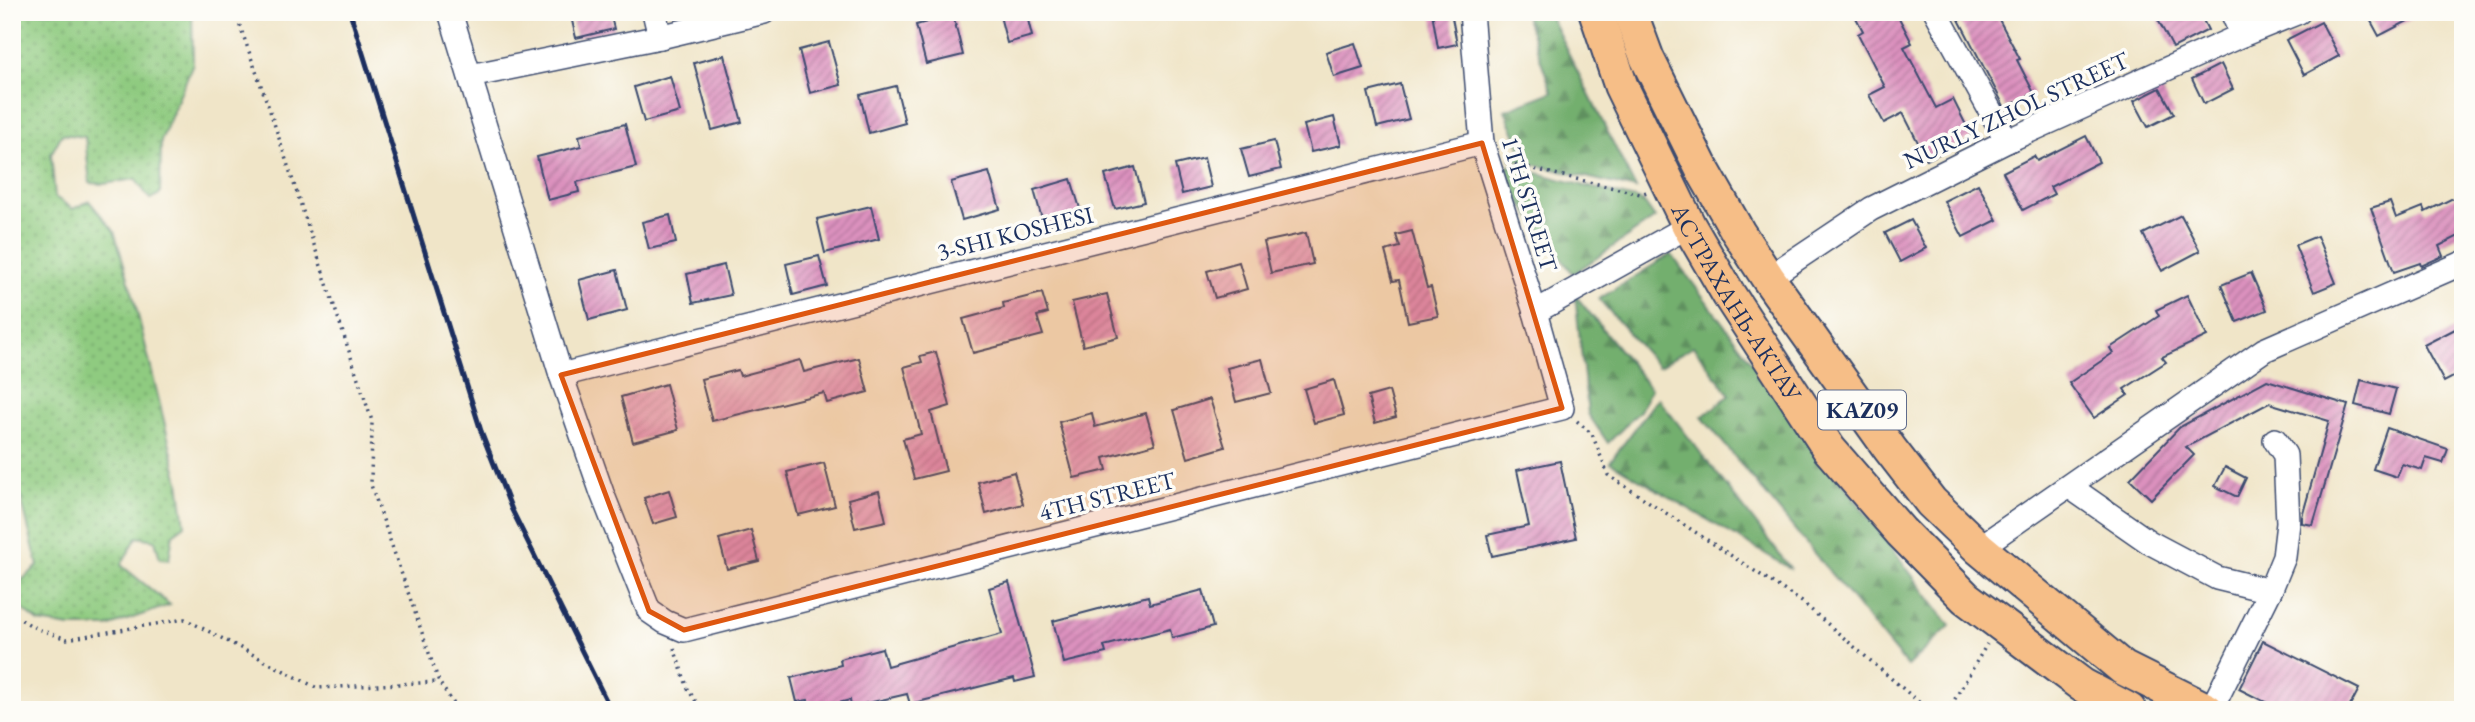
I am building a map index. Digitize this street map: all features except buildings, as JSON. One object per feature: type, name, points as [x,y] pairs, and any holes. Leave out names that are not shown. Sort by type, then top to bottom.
[{"type":"highway","name":"АСТРАХАНЬ-АКТАУ","points":[[1596,12],[1621,86],[1689,226],[1829,449],[1901,532],[1966,598],[2111,706]]},
{"type":"highway","name":"KAZ09","points":[[1630,12],[1647,58],[1701,167],[1738,232],[1890,449],[1931,502],[1979,548],[2123,668],[2209,710]]},
{"type":"highway","points":[[1901,532],[1931,502]]},
{"type":"street","points":[[450,12],[561,375],[602,493],[649,611],[665,622]]},
{"type":"street","points":[[654,12],[660,37]]},
{"type":"street","points":[[470,76],[660,37],[764,12]]},
{"type":"street","name":"1TH STREET","points":[[1471,12],[1486,151],[1562,408]]},
{"type":"street","points":[[1936,12],[2007,141]]},
{"type":"street","points":[[2232,12],[2242,35]]},
{"type":"street","name":"NURLY ZHOL STREET","points":[[1768,278],[1871,209],[2007,141],[2299,12]]},
{"type":"street","name":"3-SHI KOSHESI","points":[[561,375],[1486,151]]},
{"type":"street","points":[[1535,312],[1689,226]]},
{"type":"street","points":[[1979,548],[2264,350],[2463,263]]},
{"type":"street","name":"4TH STREET","points":[[665,622],[684,630],[1562,408]]},
{"type":"street","points":[[2209,710],[2270,591],[2284,557],[2288,523],[2285,454],[2275,440]]},
{"type":"street","points":[[2070,487],[2149,542],[2217,578],[2270,591]]},
{"type":"path","points":[[235,12],[372,421],[370,485],[439,682],[458,710]]},
{"type":"path","points":[[1486,151],[1640,194],[1668,184]]},
{"type":"path","points":[[1562,408],[1592,434],[1608,475],[1802,602],[1928,710]]},
{"type":"path","points":[[12,610],[15,616],[37,629],[67,639],[185,619],[317,688],[439,682]]},
{"type":"path","points":[[665,622],[688,689],[701,710]]},
{"type":"path","points":[[1946,710],[1999,623]]},
{"type":"highlighted area","points":[[1482,143],[1562,408],[684,630],[649,611],[561,375]]},
{"type":"green space","points":[[12,12],[192,12],[193,63],[161,141],[160,194],[150,199],[135,179],[104,184],[90,183],[85,137],[62,134],[51,154],[55,197],[73,209],[89,201],[114,231],[132,291],[179,482],[185,525],[173,534],[169,560],[160,559],[155,540],[137,537],[121,565],[170,605],[107,627],[70,627],[39,622],[21,608],[15,586],[38,566],[12,462]]},
{"type":"green space","points":[[1524,12],[1548,12],[1636,189],[1511,159],[1522,151],[1505,110],[1552,92]]},
{"type":"green space","points":[[1507,165],[1643,201],[1655,218],[1573,274],[1512,191]]},
{"type":"green space","points":[[1671,254],[1950,626],[1907,666],[1702,417],[1730,395],[1693,346],[1658,367],[1599,299]]},
{"type":"green space","points":[[1575,295],[1651,389],[1640,411],[1608,443],[1588,414]]},
{"type":"green space","points":[[1658,398],[1791,569],[1610,462]]},
{"type":"railway","points":[[350,12],[481,431],[512,510],[611,710]]}]
